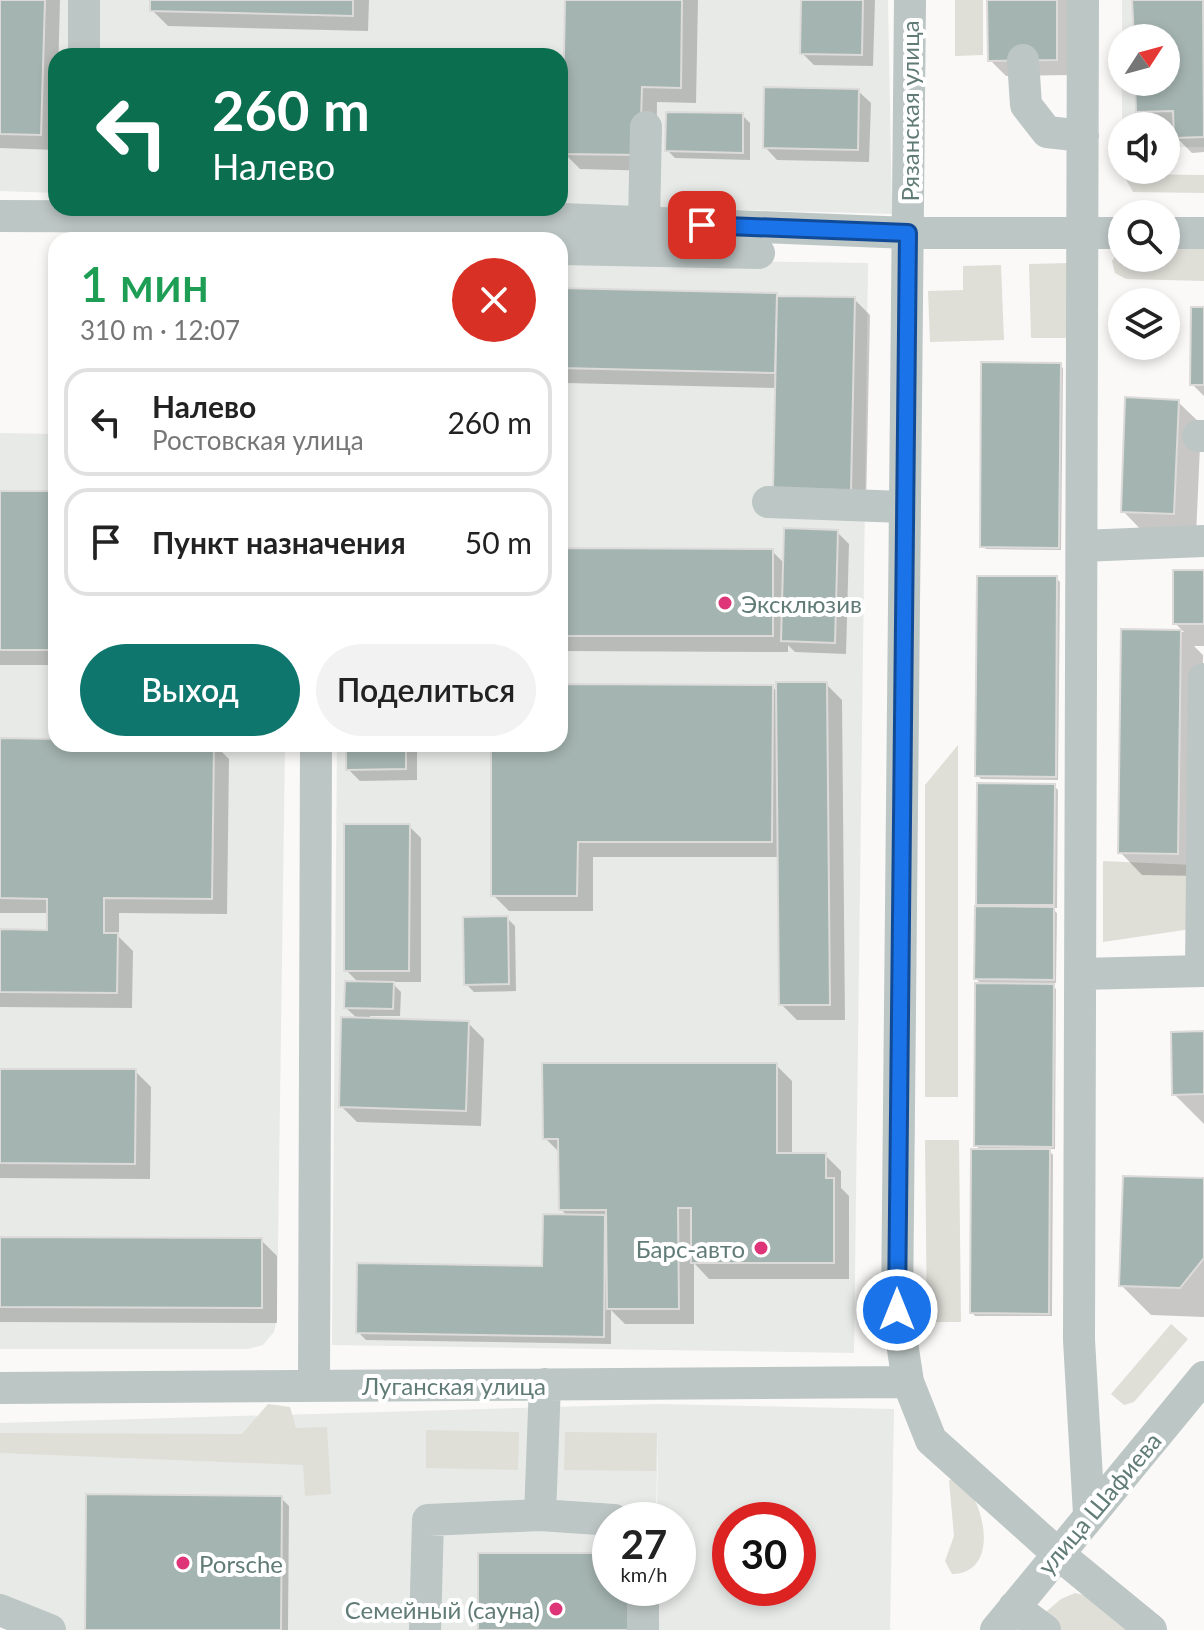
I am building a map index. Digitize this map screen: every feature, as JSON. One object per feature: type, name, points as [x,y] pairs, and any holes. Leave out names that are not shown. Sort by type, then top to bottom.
[{"type":"street","points":[[84,0],[84,48]]},
{"type":"street","name":"Рязанская улица","points":[[910,0],[897,1310],[908,1382],[931,1440],[1057,1553]]},
{"type":"street","points":[[1083,0],[1079,1340],[1089,1514]]},
{"type":"street","points":[[1023,60],[1026,105],[1047,132],[1083,136]]},
{"type":"street","points":[[644,222],[646,127]]},
{"type":"street","points":[[0,216],[48,214]]},
{"type":"street","points":[[142,216],[317,228],[355,216]]},
{"type":"street","points":[[474,216],[504,229],[644,222],[908,233],[1108,233]]},
{"type":"street","points":[[1180,233],[1204,233]]},
{"type":"street","points":[[568,249],[759,253]]},
{"type":"street","points":[[768,502],[903,507]]},
{"type":"street","points":[[1082,546],[1204,541]]},
{"type":"street","points":[[1080,974],[1203,970],[1204,679]]},
{"type":"street","points":[[314,1386],[316,752]]},
{"type":"street","name":"улица Шафиева","points":[[1005,1619],[1204,1377]]},
{"type":"street","name":"Луганская улица","points":[[0,1388],[908,1382]]},
{"type":"street","points":[[540,1515],[545,1384]]},
{"type":"street","points":[[425,1630],[428,1520],[540,1515],[592,1519]]},
{"type":"street","points":[[1057,1553],[1151,1630]]},
{"type":"street","points":[[643,1606],[643,1630]]},
{"type":"street","points":[[0,1610],[50,1630]]},
{"type":"street","points":[[1005,1619],[1045,1630]]},
{"type":"shaded area","points":[[0,0],[888,0],[892,214],[568,205],[568,48],[48,48],[48,193],[0,191]]},
{"type":"shaded area","points":[[955,0],[983,0],[983,55],[955,56]]},
{"type":"shaded area","points":[[1122,0],[1204,0],[1204,147],[1180,147],[1180,112],[1122,112],[1122,96],[1180,96],[1180,24],[1122,24]]},
{"type":"shaded area","points":[[1180,175],[1204,175],[1204,193],[1133,192],[1129,184],[1180,184]]},
{"type":"shaded area","points":[[1180,244],[1204,245],[1204,281],[1126,279],[1115,273],[1180,272]]},
{"type":"shaded area","points":[[568,259],[868,263],[854,1353],[332,1345],[337,752],[568,752]]},
{"type":"shaded area","points":[[1068,263],[1070,338],[1031,338],[1029,264]]},
{"type":"shaded area","points":[[1001,265],[1004,340],[930,342],[928,291],[963,290],[963,266]]},
{"type":"shaded area","points":[[0,433],[48,434],[48,752],[285,752],[277,1318],[274,1332],[263,1345],[248,1349],[0,1349]]},
{"type":"shaded area","points":[[958,745],[958,1097],[925,1097],[925,785]]},
{"type":"shaded area","points":[[1103,861],[1193,865],[1191,929],[1103,942]]},
{"type":"shaded area","points":[[925,1140],[959,1140],[961,1322],[927,1322]]},
{"type":"shaded area","points":[[1171,1324],[1188,1339],[1134,1402],[1124,1405],[1111,1394]]},
{"type":"shaded area","points":[[268,1404],[290,1407],[296,1428],[327,1427],[331,1494],[305,1496],[303,1465],[0,1453],[0,1433],[242,1434]]},
{"type":"shaded area","points":[[659,1404],[894,1409],[890,1630],[9,1630],[0,1626],[0,1423]]},
{"type":"shaded area","points":[[426,1430],[519,1432],[518,1470],[426,1468]]},
{"type":"shaded area","points":[[565,1432],[657,1433],[656,1471],[564,1470]]},
{"type":"shaded area","points":[[960,1479],[969,1489],[981,1518],[983,1549],[977,1562],[967,1571],[952,1574],[945,1561],[954,1536],[949,1480]]},
{"type":"shaded area","points":[[1075,1593],[1089,1596],[1135,1630],[1060,1630],[1040,1617],[1061,1599]]},
{"type":"building","points":[[0,0],[45,0],[41,135],[0,134]]},
{"type":"building","points":[[150,0],[353,0],[353,16],[150,11]]},
{"type":"building","points":[[565,0],[682,0],[681,88],[642,87],[640,155],[568,154],[568,48],[564,48]]},
{"type":"building","points":[[801,0],[863,0],[862,55],[800,54]]},
{"type":"building","points":[[987,0],[1057,0],[1057,60],[988,61]]},
{"type":"building","points":[[1132,0],[1203,0],[1204,137],[1180,138],[1180,112],[1136,112],[1135,96],[1180,96],[1180,24],[1133,24]]},
{"type":"building","points":[[764,87],[859,89],[858,150],[763,148]]},
{"type":"building","points":[[666,112],[743,113],[743,153],[665,151]]},
{"type":"building","points":[[568,288],[777,293],[775,373],[568,368]]},
{"type":"building","points":[[777,296],[855,297],[851,491],[773,489]]},
{"type":"building","points":[[1191,307],[1204,307],[1204,385],[1190,385]]},
{"type":"building","points":[[981,362],[1061,363],[1059,548],[980,547]]},
{"type":"building","points":[[1125,397],[1179,400],[1174,514],[1121,512]]},
{"type":"building","points":[[0,491],[48,491],[48,650],[0,650]]},
{"type":"building","points":[[784,528],[838,530],[835,643],[781,641]]},
{"type":"building","points":[[568,548],[773,549],[773,636],[568,636]]},
{"type":"building","points":[[1173,570],[1204,570],[1204,624],[1173,624]]},
{"type":"building","points":[[977,576],[1057,576],[1056,777],[975,776]]},
{"type":"building","points":[[1121,629],[1181,630],[1178,854],[1118,853]]},
{"type":"building","points":[[776,682],[827,682],[830,1005],[779,1005]]},
{"type":"building","points":[[568,684],[773,685],[772,842],[578,842],[577,896],[491,896],[491,752],[568,752]]},
{"type":"building","points":[[0,738],[48,739],[48,752],[214,752],[212,899],[104,898],[104,933],[118,933],[117,993],[0,992],[0,929],[47,930],[47,899],[0,898]]},
{"type":"building","points":[[346,752],[406,752],[406,769],[346,770]]},
{"type":"building","points":[[977,783],[1055,784],[1054,905],[976,905]]},
{"type":"building","points":[[344,824],[410,824],[409,971],[344,971]]},
{"type":"building","points":[[975,906],[1054,907],[1054,980],[974,979]]},
{"type":"building","points":[[508,916],[509,984],[464,985],[463,917]]},
{"type":"building","points":[[345,981],[394,982],[393,1009],[344,1008]]},
{"type":"building","points":[[975,983],[1054,984],[1053,1147],[974,1146]]},
{"type":"building","points":[[341,1017],[469,1021],[466,1111],[339,1107]]},
{"type":"building","points":[[1204,1031],[1204,1094],[1172,1095],[1171,1032]]},
{"type":"building","points":[[542,1063],[777,1063],[777,1153],[826,1153],[826,1178],[834,1178],[834,1263],[691,1263],[691,1208],[678,1208],[679,1309],[607,1309],[606,1210],[559,1210],[558,1139],[543,1139]]},
{"type":"building","points":[[0,1069],[136,1069],[135,1164],[0,1163]]},
{"type":"building","points":[[971,1149],[1050,1149],[1049,1314],[970,1313]]},
{"type":"building","points":[[1123,1176],[1204,1178],[1204,1258],[1180,1288],[1119,1286]]},
{"type":"building","points":[[543,1214],[605,1215],[604,1337],[356,1333],[357,1263],[542,1266]]},
{"type":"building","points":[[0,1237],[262,1238],[262,1308],[0,1307]]},
{"type":"building","name":"Porsche","points":[[86,1494],[282,1496],[281,1630],[85,1630]]},
{"type":"building","name":"Семейный (сауна)","points":[[478,1553],[592,1553],[592,1606],[634,1606],[634,1630],[478,1630]]},
{"type":"place","name":"Эксклюзив","points":[[725,603]]},
{"type":"place","name":"Барс-авто","points":[[761,1248]]},
{"type":"place","name":"Porsche","points":[[183,1563]]},
{"type":"place","name":"Семейный (сауна)","points":[[556,1609]]},
{"type":"route","points":[[702,225],[908,233],[897,1310]]}]
